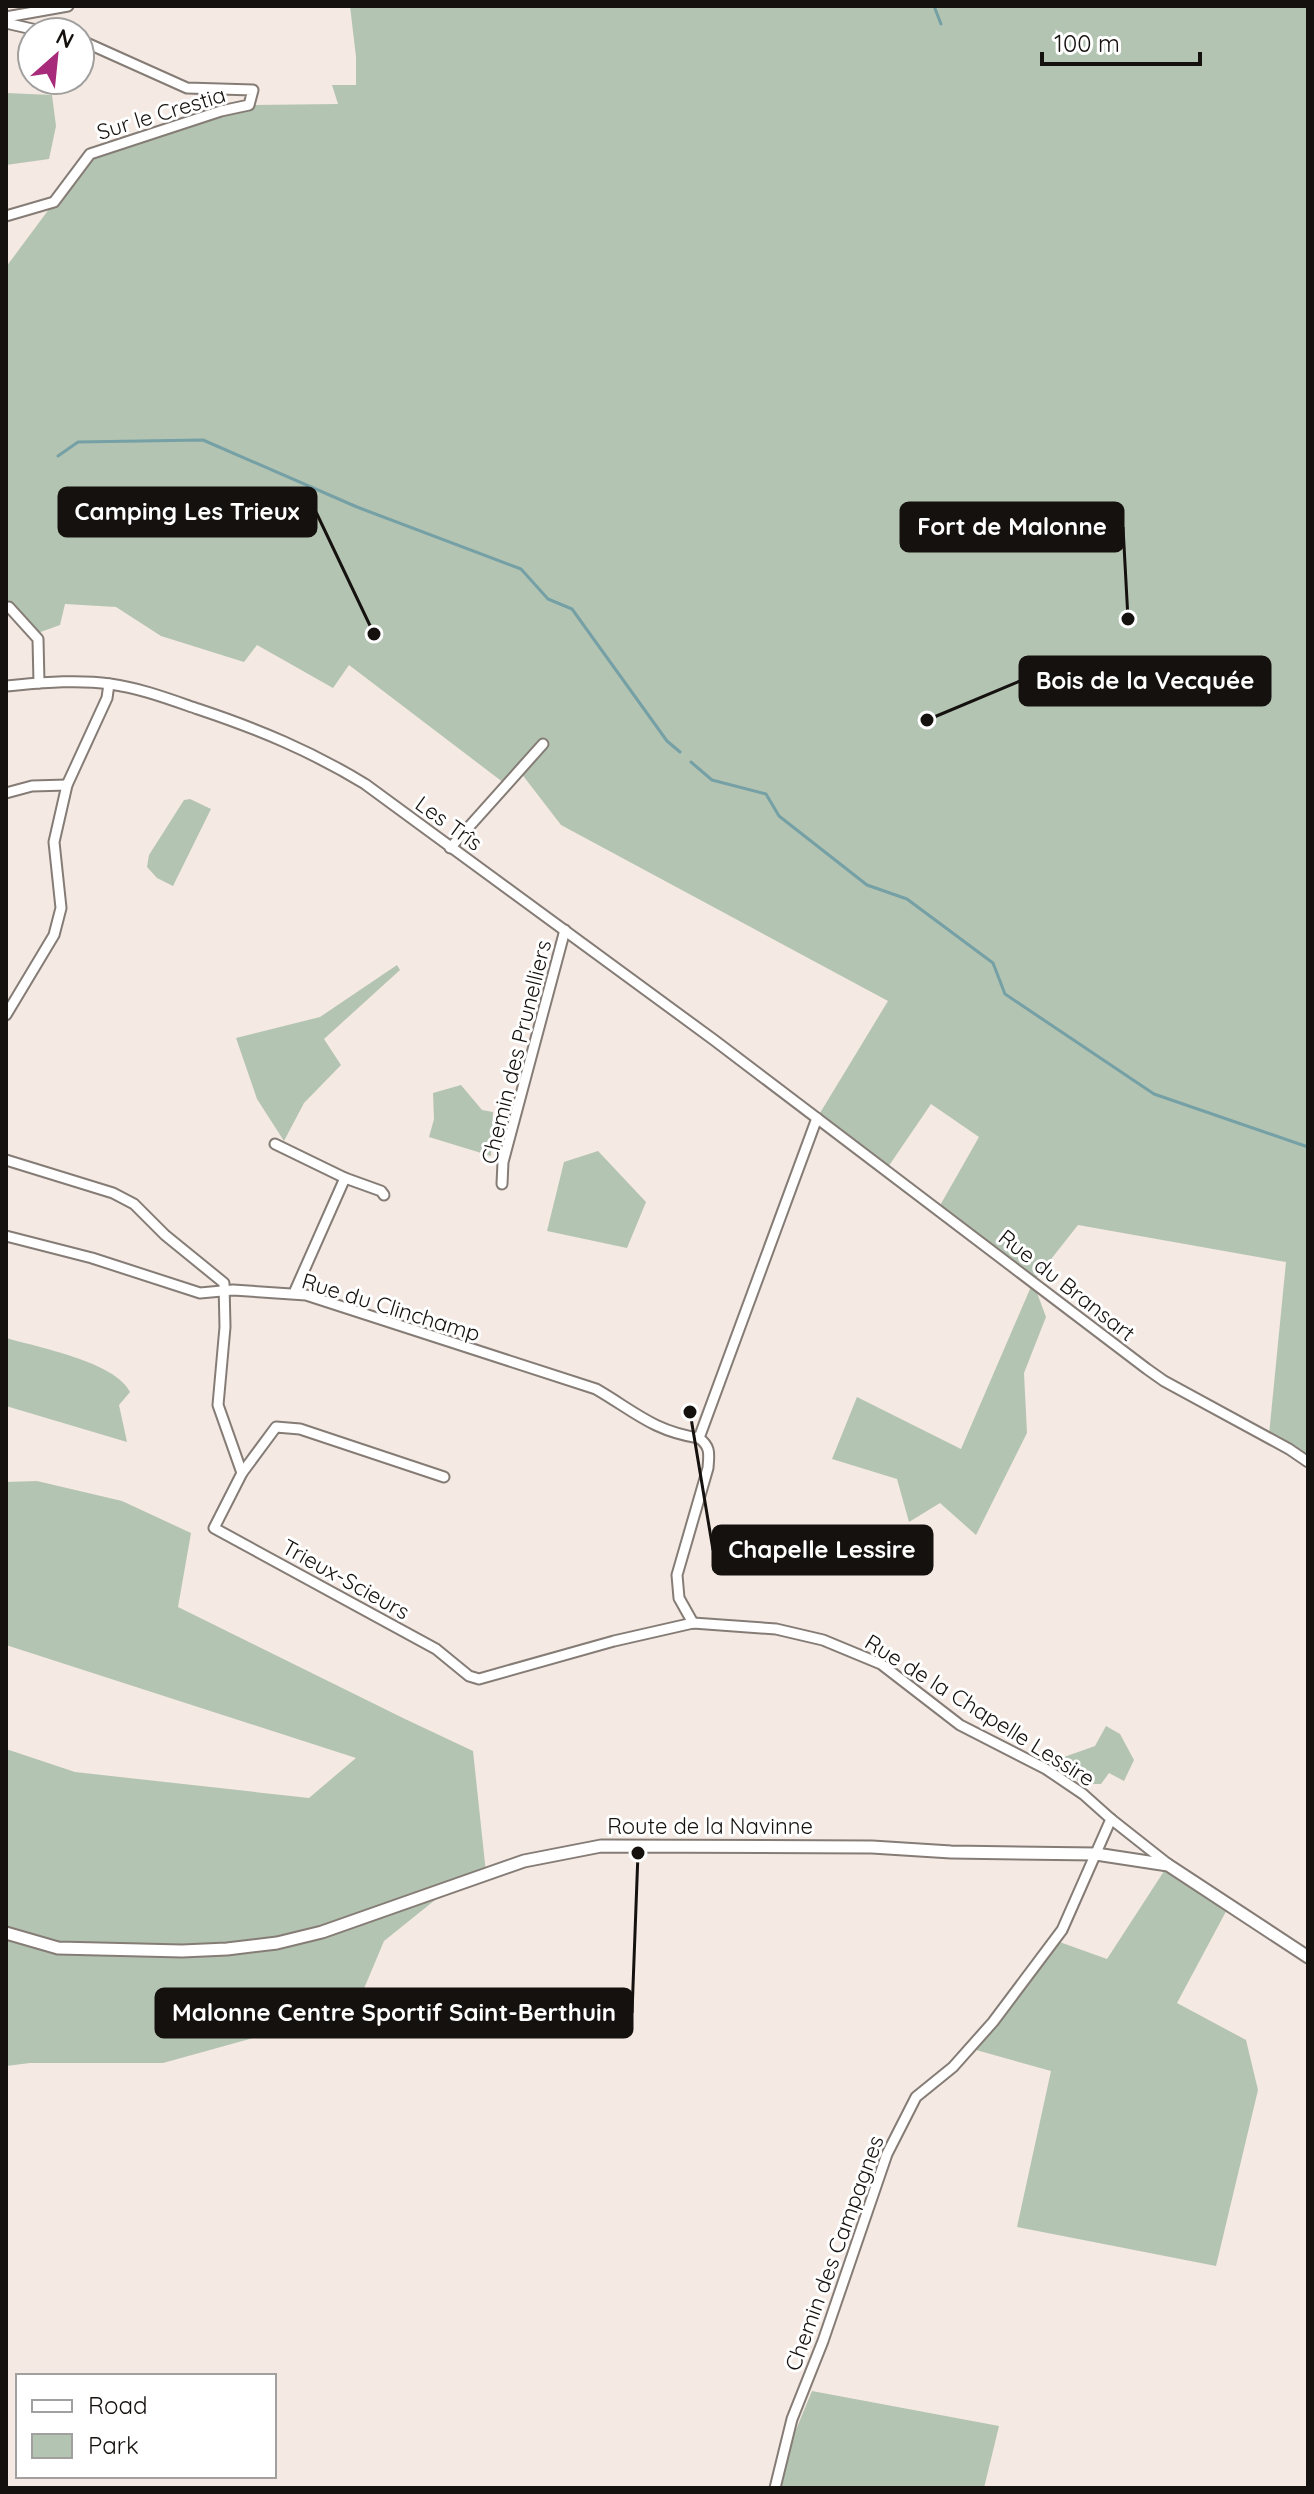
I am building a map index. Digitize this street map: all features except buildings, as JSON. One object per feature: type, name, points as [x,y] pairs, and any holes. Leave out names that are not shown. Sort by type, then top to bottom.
[{"type":"street","points":[[6,20],[68,6]]},
{"type":"street","name":"Sur le Crestia","points":[[6,216],[54,202],[90,154],[221,111],[249,105],[253,90],[187,88],[96,47]]},
{"type":"street","points":[[9,607],[38,639],[39,683]]},
{"type":"street","points":[[6,1015],[54,935],[61,908],[54,842],[67,785],[107,698],[109,684]]},
{"type":"street","name":"Les Trîs","points":[[6,686],[109,684],[170,699],[288,741],[365,784],[817,1118]]},
{"type":"street","points":[[450,848],[543,744]]},
{"type":"street","points":[[6,793],[32,786],[67,785]]},
{"type":"street","name":"Chemin des Prunelliers","points":[[502,1184],[503,1162],[565,930]]},
{"type":"street","points":[[693,1623],[679,1598],[677,1575],[708,1468],[710,1450],[707,1443],[699,1438],[817,1118]]},
{"type":"street","name":"Rue du Bransart","points":[[817,1118],[1164,1381],[1308,1462]]},
{"type":"street","points":[[275,1144],[384,1195]]},
{"type":"street","points":[[6,1160],[113,1193],[134,1204],[165,1235],[224,1283],[225,1327],[218,1405],[242,1473]]},
{"type":"street","points":[[294,1293],[345,1178]]},
{"type":"street","name":"Rue du Clinchamp","points":[[6,1236],[92,1258],[200,1293],[233,1290],[306,1295],[596,1389],[635,1416],[666,1431],[699,1438]]},
{"type":"street","points":[[242,1473],[276,1427],[300,1429],[444,1477]]},
{"type":"street","name":"Trieux-Scieurs","points":[[242,1473],[214,1528],[436,1649],[469,1676],[479,1679],[614,1641],[693,1623]]},
{"type":"street","name":"Rue de la Chapelle Lessire","points":[[693,1623],[776,1629],[823,1640],[881,1664],[960,1725],[1046,1769],[1083,1794],[1168,1865]]},
{"type":"street","points":[[1096,1854],[1111,1819]]},
{"type":"street","name":"Route de la Navinne","points":[[6,1933],[58,1948],[182,1951],[277,1943],[352,1923],[524,1861],[601,1846],[777,1845],[1096,1854],[1168,1865],[1308,1957]]},
{"type":"street","name":"Chemin des Campagnes","points":[[775,2488],[792,2419],[823,2341],[887,2154],[916,2097],[953,2067],[993,2022],[1062,1930],[1096,1854]]},
{"type":"green space","points":[[350,6],[1308,6],[1308,1462],[1269,1435],[1286,1262],[1078,1225],[1033,1282],[938,1209],[979,1137],[931,1104],[886,1170],[817,1118],[888,1001],[561,825],[521,773],[504,783],[349,665],[333,688],[257,645],[244,662],[161,636],[116,607],[65,604],[60,625],[35,634],[9,607],[6,596],[6,267],[90,154],[249,105],[338,104],[332,85],[356,85]]},
{"type":"green space","points":[[6,93],[52,96],[56,126],[49,159],[6,165]]},
{"type":"green space","points":[[190,799],[211,809],[173,886],[157,878],[147,867],[149,855],[184,800]]},
{"type":"green space","points":[[397,965],[400,970],[324,1039],[341,1065],[304,1103],[284,1141],[257,1099],[236,1038],[320,1017]]},
{"type":"green space","points":[[461,1085],[482,1110],[493,1112],[491,1156],[429,1137],[434,1119],[433,1093]]},
{"type":"green space","points":[[598,1151],[646,1202],[627,1248],[547,1231],[564,1162]]},
{"type":"green space","points":[[1033,1282],[1046,1317],[1024,1373],[1027,1433],[976,1535],[940,1503],[909,1522],[897,1479],[832,1459],[857,1397],[961,1449]]},
{"type":"green space","points":[[6,1338],[93,1364],[122,1381],[130,1392],[119,1405],[127,1442],[6,1406]]},
{"type":"green space","points":[[37,1481],[122,1501],[191,1533],[178,1607],[473,1751],[486,1873],[445,1892],[384,1941],[355,2010],[163,2063],[30,2063],[6,2066],[6,1749],[75,1772],[309,1798],[356,1758],[6,1645],[6,1482]]},
{"type":"green space","points":[[1106,1726],[1120,1734],[1134,1760],[1124,1781],[1109,1773],[1101,1784],[1093,1784],[1086,1779],[1081,1783],[1050,1762],[1095,1746]]},
{"type":"green space","points":[[1168,1865],[1230,1904],[1177,2003],[1246,2040],[1258,2090],[1216,2266],[1017,2227],[1051,2071],[969,2048],[1054,1940],[1107,1959]]},
{"type":"green space","points":[[812,2391],[999,2426],[984,2488],[780,2488],[790,2444]]},
{"type":"waterway","points":[[934,6],[941,24]]},
{"type":"waterway","points":[[58,456],[78,442],[203,440],[357,507],[521,569],[548,599],[572,609],[667,741],[680,752]]},
{"type":"waterway","points":[[691,762],[712,780],[766,794],[779,816],[867,885],[907,899],[993,963],[1005,994],[1154,1094],[1308,1147]]},
{"type":"place","name":"Fort de Malonne","points":[[1128,619]]},
{"type":"place","name":"Camping Les Trieux","points":[[374,634]]},
{"type":"place","name":"Bois de la Vecquée","points":[[927,720]]},
{"type":"place","name":"Chapelle Lessire","points":[[690,1412]]},
{"type":"place","name":"Malonne Centre Sportif Saint-Berthuin","points":[[638,1853]]}]
